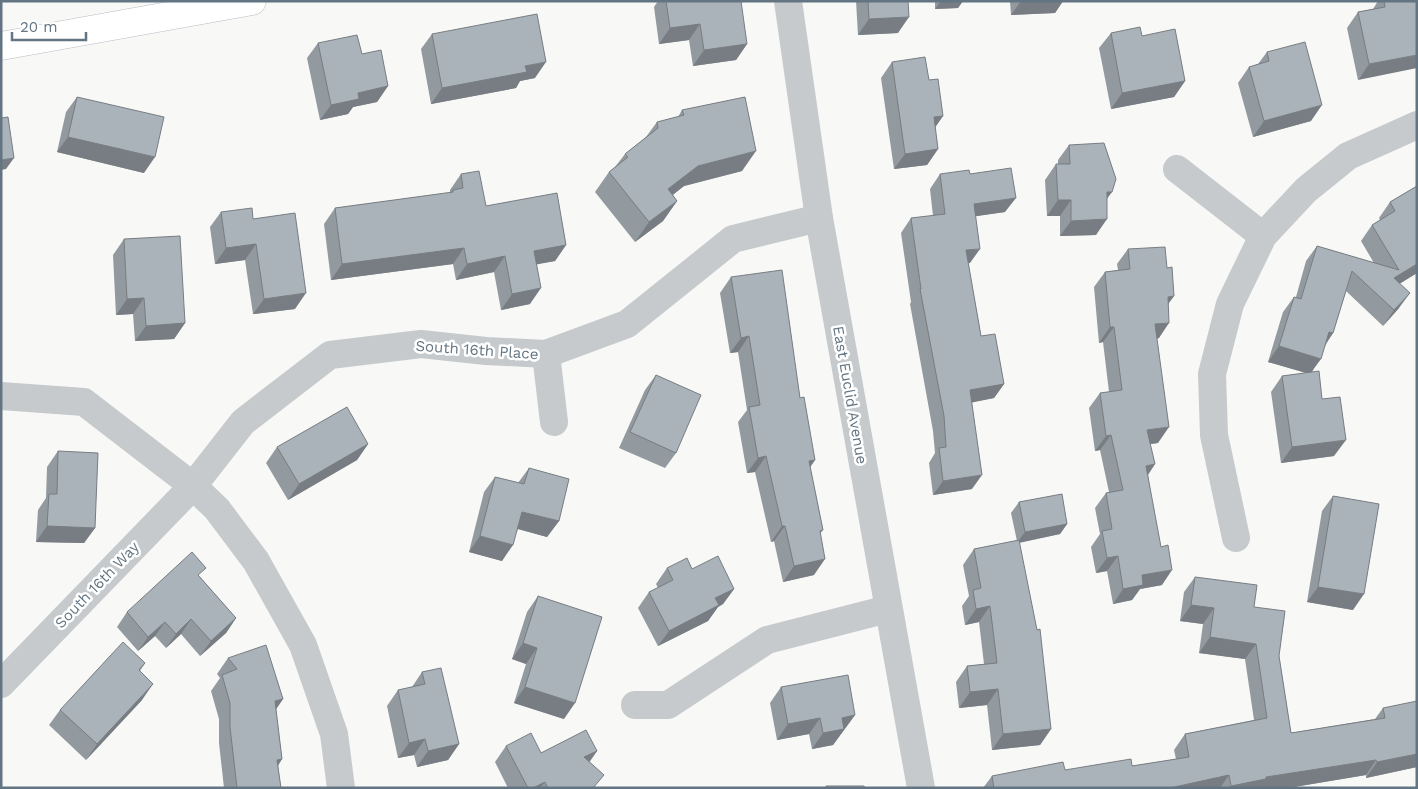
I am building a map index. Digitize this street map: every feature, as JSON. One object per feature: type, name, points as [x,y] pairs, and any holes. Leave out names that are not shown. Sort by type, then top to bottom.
[{"type":"main road","points":[[1,46],[252,1]]},
{"type":"street","name":"East Euclid Avenue","points":[[788,1],[819,218],[921,788]]},
{"type":"street","points":[[1236,538],[1214,435],[1212,374],[1230,304],[1263,236],[1306,190],[1348,156],[1417,125]]},
{"type":"street","points":[[1177,169],[1263,236]]},
{"type":"street","name":"South 16th Place","points":[[193,486],[243,422],[330,355],[421,344],[486,352],[546,354],[628,324],[732,239],[819,218]]},
{"type":"street","points":[[546,354],[554,422]]},
{"type":"street","points":[[1,396],[84,402],[193,486],[217,509],[256,561],[303,645],[334,734],[341,788]]},
{"type":"street","name":"South 16th Way","points":[[1,684],[193,486]]},
{"type":"street","points":[[635,705],[668,705],[767,640],[888,609]]},
{"type":"building","points":[[666,1],[741,1],[747,44],[704,50],[700,24],[670,28]]},
{"type":"building","points":[[868,1],[908,1],[909,17],[869,19]]},
{"type":"building","points":[[1384,1],[1417,1],[1417,55],[1369,64],[1358,12],[1385,7]]},
{"type":"building","points":[[537,14],[546,62],[525,66],[527,72],[442,88],[432,34]]},
{"type":"building","points":[[1140,27],[1142,36],[1175,29],[1185,81],[1122,93],[1111,33]]},
{"type":"building","points":[[357,35],[362,54],[381,50],[388,86],[358,93],[359,99],[331,105],[318,43]]},
{"type":"building","points":[[1305,42],[1322,105],[1264,121],[1249,67],[1269,61],[1267,52]]},
{"type":"building","points":[[925,57],[929,80],[938,79],[943,116],[934,117],[938,149],[905,154],[892,62]]},
{"type":"building","points":[[77,97],[164,117],[155,157],[68,137]]},
{"type":"building","points":[[745,97],[756,151],[698,166],[668,189],[677,201],[649,222],[609,172],[628,157],[625,154],[658,128],[657,122],[684,115],[682,110]]},
{"type":"building","points":[[8,117],[14,158],[1,160],[1,118]]},
{"type":"building","points":[[1104,143],[1116,179],[1112,192],[1107,192],[1107,219],[1071,221],[1071,200],[1058,200],[1056,164],[1070,164],[1069,145]]},
{"type":"building","points":[[1011,168],[1016,198],[974,204],[980,249],[966,250],[981,336],[995,334],[1004,384],[970,390],[982,475],[943,481],[939,448],[946,447],[944,416],[920,289],[911,218],[945,214],[940,174],[969,170],[970,174]]},
{"type":"building","points":[[479,171],[486,206],[557,193],[566,245],[534,251],[541,288],[512,294],[505,256],[467,264],[464,248],[342,264],[335,208],[453,192],[453,190],[463,188],[461,174]]},
{"type":"building","points":[[1417,186],[1417,264],[1394,278],[1410,293],[1394,310],[1352,271],[1333,333],[1329,332],[1321,359],[1279,346],[1294,297],[1301,299],[1317,246],[1399,270],[1372,225],[1395,211],[1390,202]]},
{"type":"building","points":[[252,208],[253,219],[295,213],[306,293],[264,299],[256,244],[226,248],[221,212]]},
{"type":"building","points":[[180,236],[185,323],[146,326],[144,298],[127,299],[124,239]]},
{"type":"building","points":[[1165,247],[1167,268],[1172,267],[1174,296],[1168,297],[1169,323],[1155,324],[1169,427],[1147,430],[1155,464],[1146,466],[1161,547],[1168,545],[1172,570],[1142,575],[1143,585],[1123,589],[1118,556],[1107,558],[1102,531],[1112,529],[1106,493],[1123,490],[1111,435],[1106,436],[1100,393],[1122,390],[1114,327],[1110,327],[1105,272],[1130,269],[1128,249]]},
{"type":"building","points":[[782,270],[800,398],[804,397],[815,460],[809,461],[823,530],[820,531],[825,559],[794,566],[785,526],[782,526],[766,456],[758,458],[749,407],[760,405],[749,336],[741,338],[731,277]]},
{"type":"building","points":[[1319,371],[1322,399],[1340,397],[1346,440],[1292,447],[1282,376]]},
{"type":"building","points":[[656,375],[701,395],[676,453],[630,432]]},
{"type":"building","points":[[347,407],[368,444],[299,484],[277,447]]},
{"type":"building","points":[[58,451],[98,453],[95,528],[47,526],[49,494],[57,494]]},
{"type":"building","points":[[529,468],[569,479],[559,521],[522,512],[513,545],[480,536],[495,477],[524,484]]},
{"type":"building","points":[[1062,494],[1067,524],[1025,532],[1019,502]]},
{"type":"building","points":[[1333,496],[1379,504],[1364,594],[1318,587]]},
{"type":"building","points":[[1019,540],[1037,630],[1040,629],[1051,729],[1003,734],[998,689],[970,692],[967,666],[997,663],[990,606],[976,609],[973,590],[981,588],[974,549]]},
{"type":"building","points":[[192,552],[206,568],[198,575],[236,618],[211,641],[191,619],[176,634],[165,622],[148,637],[127,612]]},
{"type":"building","points":[[718,556],[734,589],[715,598],[719,605],[669,631],[649,592],[673,580],[667,568],[687,558],[692,569]]},
{"type":"building","points":[[1195,577],[1257,585],[1254,607],[1285,611],[1279,656],[1291,733],[1385,718],[1383,708],[1417,701],[1417,754],[1377,762],[1376,760],[1266,777],[1266,779],[1231,786],[1229,775],[1170,788],[994,788],[992,776],[1063,762],[1065,770],[1131,759],[1132,766],[1189,757],[1185,734],[1267,718],[1256,644],[1210,637],[1214,608],[1191,605]]},
{"type":"building","points":[[538,596],[602,617],[575,703],[525,687],[537,648],[523,643]]},
{"type":"building","points":[[123,642],[145,663],[139,670],[153,684],[97,744],[60,710]]},
{"type":"building","points":[[266,645],[283,699],[275,701],[282,759],[277,760],[281,788],[237,788],[230,727],[230,703],[222,675],[237,669],[228,658]]},
{"type":"building","points":[[441,668],[459,744],[428,751],[425,739],[409,743],[398,690],[425,684],[422,672]]},
{"type":"building","points":[[848,675],[855,715],[842,718],[844,729],[823,733],[820,718],[788,724],[781,687]]},
{"type":"building","points":[[586,730],[597,751],[584,757],[604,775],[593,788],[548,788],[545,782],[533,788],[528,788],[506,746],[531,733],[541,753]]},
{"type":"building","points":[[826,786],[864,786],[865,788],[826,788]]}]
